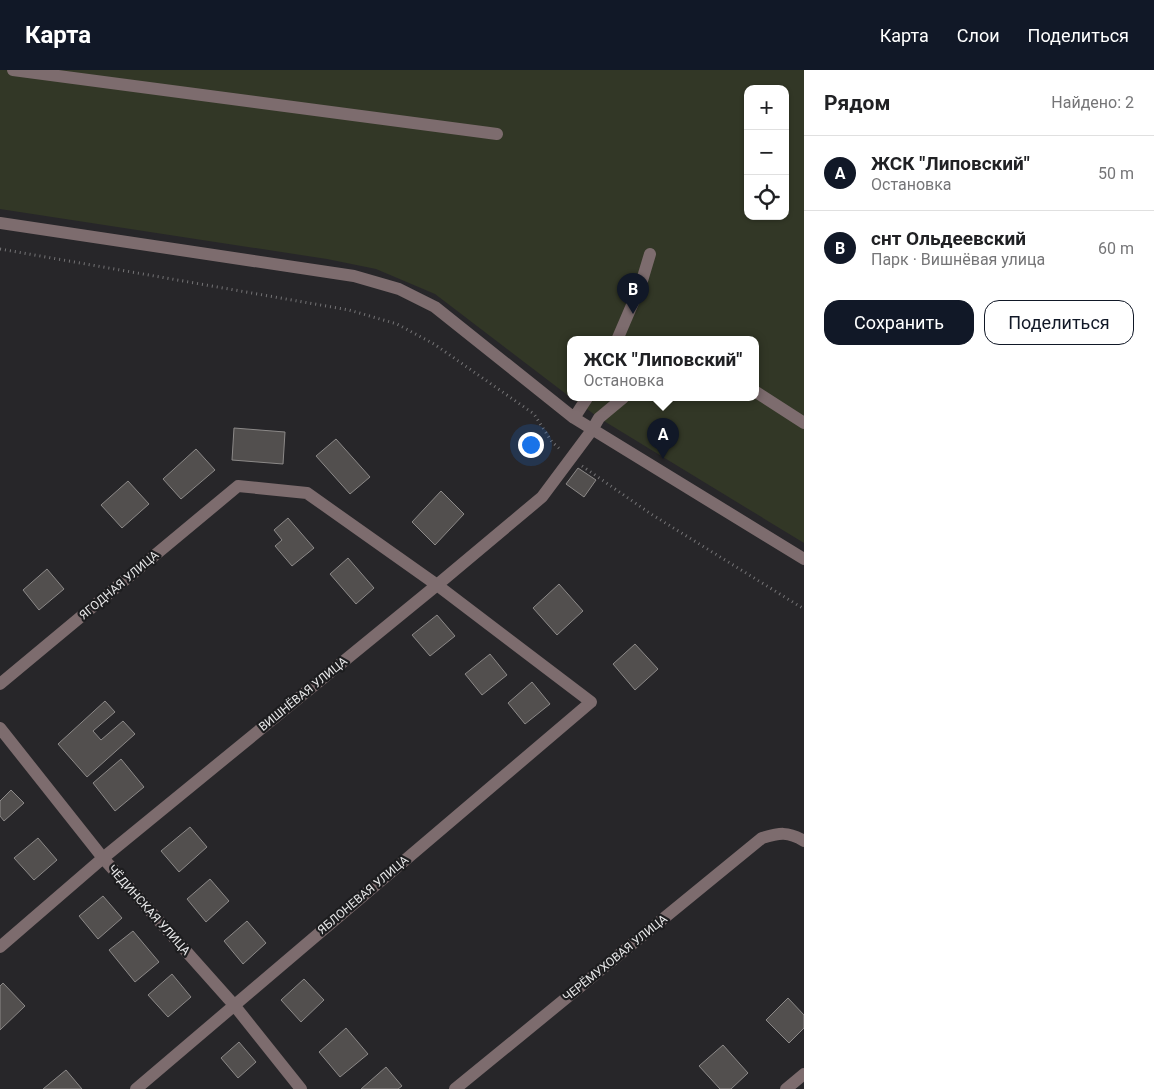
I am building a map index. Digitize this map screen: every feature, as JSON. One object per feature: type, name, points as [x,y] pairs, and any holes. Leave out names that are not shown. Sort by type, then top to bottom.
[{"type":"street","points":[[13,70],[496,134]]},
{"type":"street","points":[[0,224],[354,276],[399,290],[435,307],[574,418],[592,430],[804,559]]},
{"type":"street","points":[[619,336],[641,284],[650,254]]},
{"type":"street","points":[[759,394],[804,423]]},
{"type":"street","points":[[574,418],[585,401]]},
{"type":"street","name":"ВИШНЁВАЯ УЛИЦА","points":[[0,947],[103,858],[542,497],[599,418],[619,401]]},
{"type":"street","name":"ЯГОДНАЯ УЛИЦА","points":[[0,684],[238,486],[307,493],[437,585]]},
{"type":"street","name":"ЯБЛОНЕВАЯ УЛИЦА","points":[[136,1089],[591,702],[437,585]]},
{"type":"street","name":"ЧЁДИНСКАЯ УЛИЦА","points":[[0,728],[103,858],[234,1005],[301,1089]]},
{"type":"street","name":"ЧЕРЁМУХОВАЯ УЛИЦА","points":[[455,1089],[762,838],[778,833],[795,836],[804,841]]},
{"type":"street","points":[[786,1089],[804,1074]]},
{"type":"path","points":[[0,249],[349,310],[397,324],[434,344],[534,414],[552,442],[571,458],[651,514],[804,609]]},
{"type":"green space","points":[[0,70],[804,70],[804,543],[599,418],[576,401],[759,401],[759,336],[567,336],[567,395],[435,294],[376,269],[327,259],[0,209]]},
{"type":"building","points":[[234,428],[285,432],[283,464],[232,460]]},
{"type":"building","points":[[336,439],[370,477],[350,494],[316,456]]},
{"type":"building","points":[[196,449],[215,470],[181,499],[163,479]]},
{"type":"building","points":[[578,468],[596,480],[584,497],[566,484]]},
{"type":"building","points":[[128,481],[149,504],[122,528],[101,505]]},
{"type":"building","points":[[441,491],[464,514],[435,545],[412,522]]},
{"type":"building","points":[[288,518],[314,548],[292,566],[275,546],[282,540],[274,530]]},
{"type":"building","points":[[348,558],[374,588],[356,604],[330,574]]},
{"type":"building","points":[[47,569],[64,589],[39,610],[23,590]]},
{"type":"building","points":[[559,584],[583,611],[557,635],[533,608]]},
{"type":"building","points":[[437,615],[455,636],[430,656],[412,635]]},
{"type":"building","points":[[635,644],[658,669],[635,690],[613,664]]},
{"type":"building","points":[[490,654],[507,675],[482,695],[465,674]]},
{"type":"building","points":[[532,682],[550,704],[525,724],[508,703]]},
{"type":"building","points":[[105,701],[115,712],[93,731],[101,740],[123,721],[135,734],[87,777],[58,744]]},
{"type":"building","points":[[121,759],[144,787],[115,811],[93,783]]},
{"type":"building","points":[[11,790],[24,803],[4,821],[0,816],[0,801]]},
{"type":"building","points":[[190,827],[207,847],[179,872],[161,851]]},
{"type":"building","points":[[38,838],[57,860],[34,880],[14,858]]},
{"type":"building","points":[[210,879],[229,901],[206,922],[187,899]]},
{"type":"building","points":[[103,896],[122,918],[98,939],[79,916]]},
{"type":"building","points":[[247,921],[266,943],[243,964],[224,941]]},
{"type":"building","points":[[133,931],[159,962],[135,982],[109,950]]},
{"type":"building","points":[[172,974],[191,997],[168,1017],[148,995]]},
{"type":"building","points":[[304,979],[324,1000],[301,1022],[281,1000]]},
{"type":"building","points":[[3,983],[25,1006],[0,1030],[0,986]]},
{"type":"building","points":[[788,998],[804,1015],[804,1028],[789,1043],[766,1020]]},
{"type":"building","points":[[346,1028],[368,1054],[340,1077],[319,1052]]},
{"type":"building","points":[[239,1042],[256,1062],[238,1078],[221,1058]]},
{"type":"building","points":[[723,1045],[748,1073],[731,1089],[720,1089],[699,1066]]},
{"type":"building","points":[[386,1067],[402,1086],[398,1089],[361,1089]]},
{"type":"building","points":[[66,1070],[82,1089],[43,1089]]},
{"type":"place","name":"снт Ольдеевский","points":[[633,314]]},
{"type":"place","name":"ЖСК \"Липовский\"","points":[[663,459]]}]
